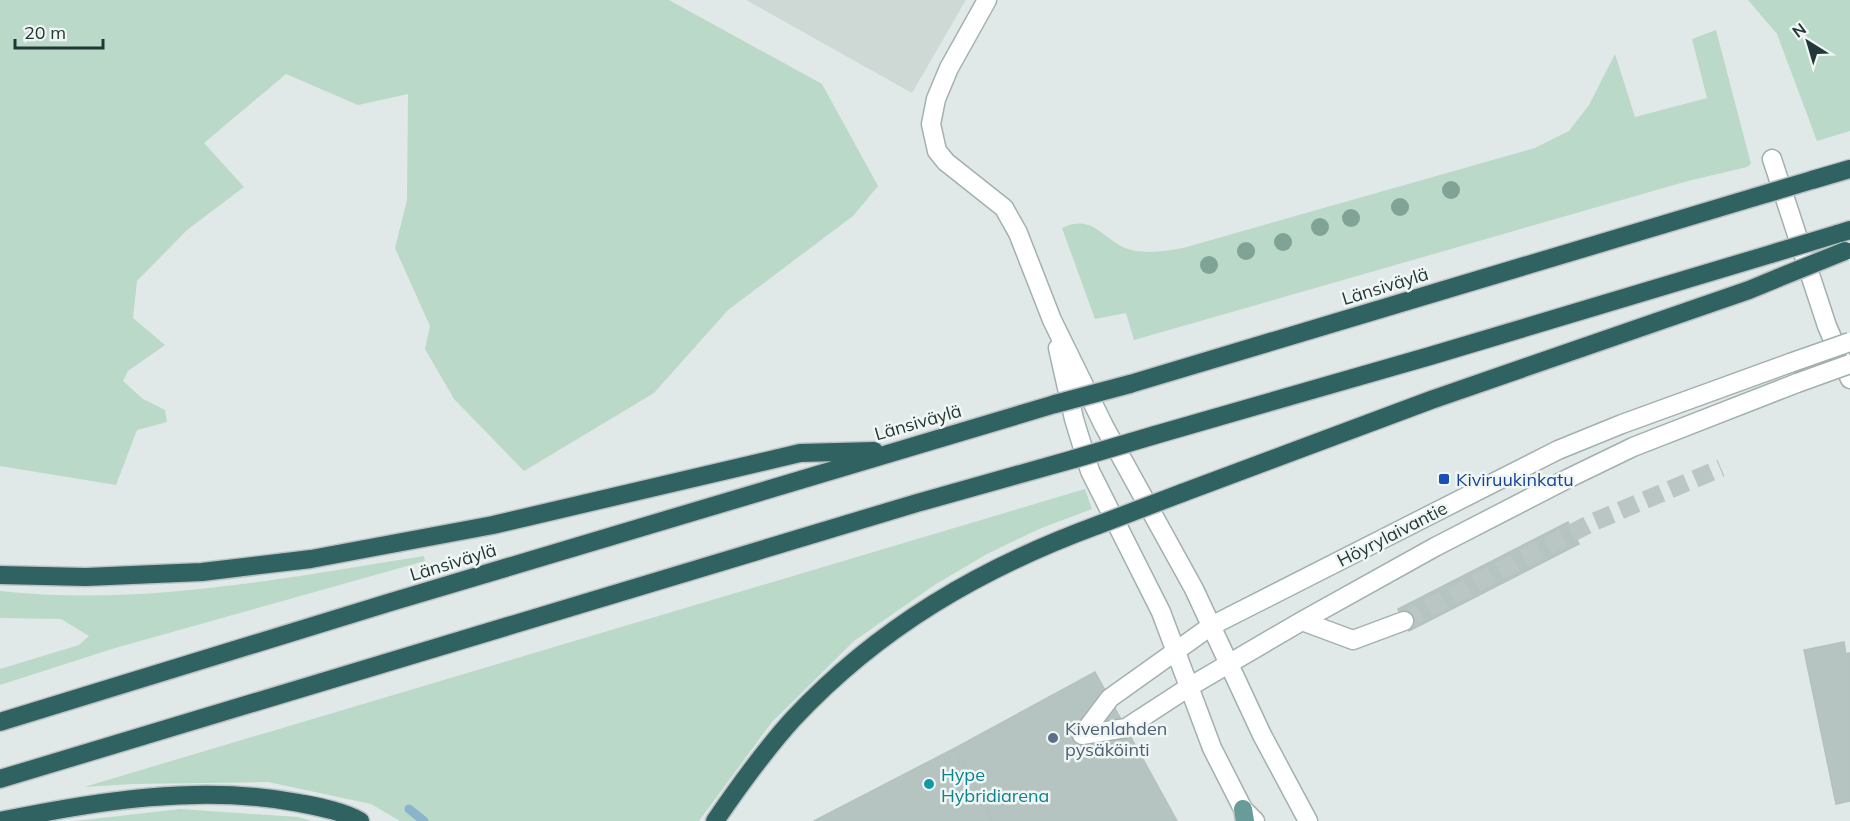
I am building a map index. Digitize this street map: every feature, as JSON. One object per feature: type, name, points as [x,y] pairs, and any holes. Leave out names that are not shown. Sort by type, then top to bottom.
[{"type":"highway","name":"Länsiväylä","points":[[0,722],[898,450],[1130,384],[1850,169]]},
{"type":"highway","points":[[0,779],[918,503],[1430,356],[1771,254],[1846,241]]},
{"type":"highway","points":[[715,821],[744,778],[793,720],[863,653],[928,606],[1046,544],[1431,400],[1749,290],[1778,278],[1846,241]]},
{"type":"highway","points":[[0,575],[86,577],[202,572],[311,559],[493,525],[800,453],[898,450]]},
{"type":"highway","points":[[0,821],[61,808],[174,795],[272,798],[319,807],[360,821]]},
{"type":"street","points":[[987,0],[949,68],[936,99],[931,124],[937,151],[946,162],[1004,208],[1018,233],[1052,320],[1104,426],[1194,589],[1262,735],[1308,821]]},
{"type":"street","points":[[1772,159],[1827,326],[1850,379]]},
{"type":"street","points":[[1052,320],[1074,419],[1090,471],[1161,612],[1212,748],[1248,817]]},
{"type":"street","name":"Höyrylaivantie","points":[[1850,342],[1622,424],[1558,450],[1211,626],[1110,698],[1082,735],[1126,728],[1189,687],[1302,621],[1436,547],[1633,447],[1797,382],[1850,364]]},
{"type":"street","points":[[1302,621],[1353,640],[1404,621]]},
{"type":"shaded area","points":[[746,0],[966,0],[912,93]]},
{"type":"green space","points":[[0,0],[669,0],[822,84],[878,186],[853,216],[728,310],[654,393],[524,471],[454,399],[425,349],[430,326],[395,248],[407,200],[408,94],[358,105],[286,74],[204,143],[244,187],[187,230],[137,281],[133,318],[165,345],[128,371],[123,381],[143,399],[165,410],[167,422],[137,430],[116,485],[0,466]]},
{"type":"green space","points":[[1748,0],[1850,0],[1850,131],[1817,141],[1777,34]]},
{"type":"green space","points":[[1716,30],[1751,164],[1747,167],[1688,181],[1134,340],[1126,313],[1095,319],[1062,228],[1073,224],[1091,226],[1131,250],[1157,252],[1183,248],[1535,148],[1569,131],[1589,105],[1615,54],[1635,117],[1707,98],[1692,39]]},
{"type":"green space","points":[[1085,489],[1092,509],[1039,529],[987,554],[936,584],[854,641],[772,722],[699,821],[400,821],[371,804],[268,782],[84,787]]},
{"type":"green space","points":[[424,556],[425,561],[115,648],[0,685],[0,669],[79,645],[89,636],[61,619],[0,618],[0,591],[53,595],[160,593],[266,581]]},
{"type":"green space","points":[[180,809],[298,817],[312,821],[75,821]]},
{"type":"building","points":[[1568,522],[1579,544],[1409,631],[1398,609]]},
{"type":"building","points":[[1844,642],[1846,654],[1850,653],[1850,801],[1836,804],[1804,650]]},
{"type":"building","name":"Kivenlahden pysäköinti","points":[[1095,672],[1177,821],[993,821],[955,748]]},
{"type":"building","name":"Hype Hybridiarena","points":[[955,748],[993,821],[814,821]]},
{"type":"waterway","points":[[409,809],[424,821]]},
{"type":"tunnel","points":[[1404,621],[1591,523],[1721,468]]},
{"type":"place","name":"Kiviruukinkatu","points":[[1444,479]]},
{"type":"place","name":"Kivenlahden pysäköinti","points":[[1053,738]]},
{"type":"place","name":"Hype Hybridiarena","points":[[929,784]]}]
